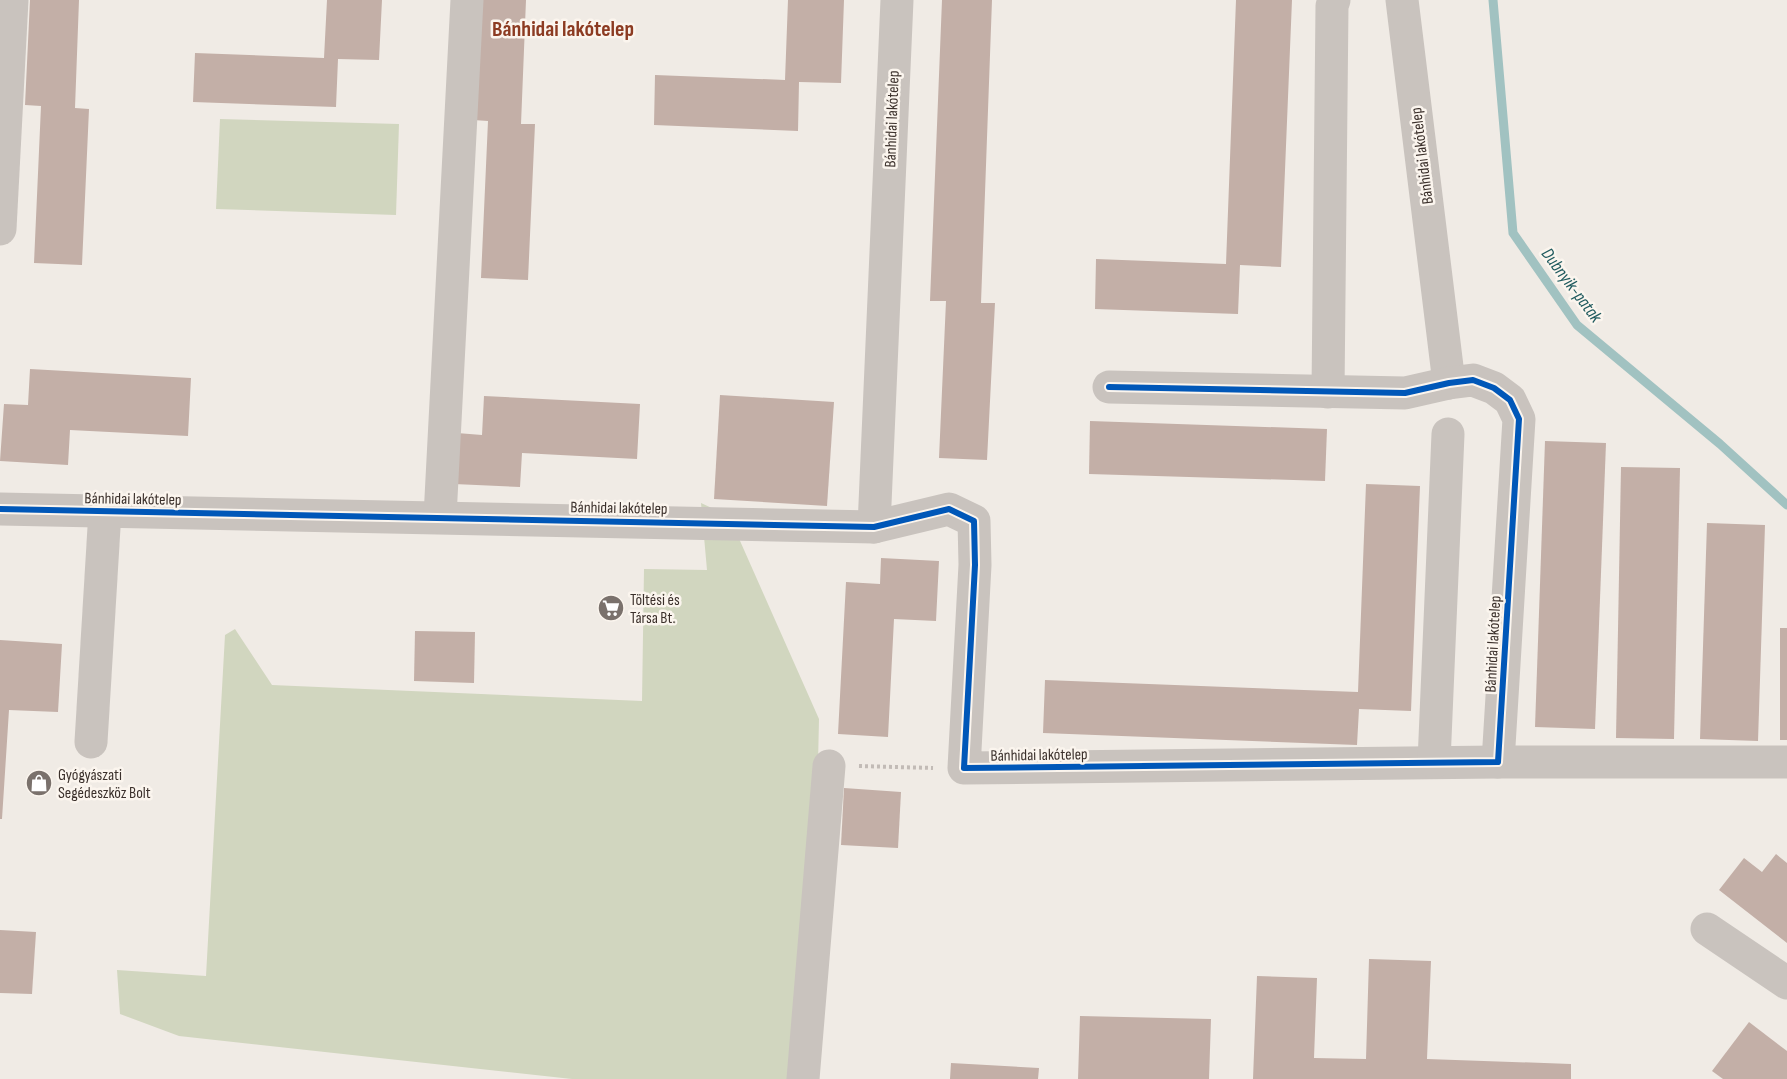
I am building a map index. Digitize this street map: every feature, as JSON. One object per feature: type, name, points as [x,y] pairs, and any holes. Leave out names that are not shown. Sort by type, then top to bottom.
[{"type":"street","points":[[0,229],[12,0]]},
{"type":"street","points":[[440,517],[467,0]]},
{"type":"street","name":"Bánhidai lakótelep","points":[[874,526],[897,0]]},
{"type":"street","points":[[1328,392],[1332,6],[1334,0]]},
{"type":"street","name":"Bánhidai lakótelep","points":[[1402,0],[1449,383]]},
{"type":"street","name":"Bánhidai lakótelep","points":[[0,509],[874,526],[949,508],[974,521],[975,565],[963,768],[1498,762],[1519,419],[1510,400],[1494,388],[1473,380],[1406,393],[1109,387]]},
{"type":"street","points":[[1434,762],[1448,434]]},
{"type":"street","name":"Bánhidai lakótelep","points":[[91,742],[105,511]]},
{"type":"street","points":[[1498,762],[1787,762]]},
{"type":"street","points":[[804,1079],[829,766]]},
{"type":"street","points":[[1707,929],[1787,983]]},
{"type":"path","points":[[829,766],[963,768]]},
{"type":"green space","points":[[220,119],[399,124],[396,215],[216,209]]},
{"type":"green space","points":[[701,503],[729,516],[819,719],[811,1079],[572,1079],[179,1036],[120,1014],[117,970],[206,976],[225,635],[235,629],[272,685],[642,701],[644,569],[707,570]]},
{"type":"building","points":[[30,0],[79,0],[75,108],[89,109],[82,265],[34,263],[41,106],[25,105]]},
{"type":"building","points":[[327,0],[382,0],[379,60],[338,59],[336,107],[193,102],[195,53],[324,58]]},
{"type":"building","points":[[477,0],[526,0],[521,124],[535,124],[528,280],[481,278],[488,121],[473,120]]},
{"type":"building","points":[[788,0],[844,0],[841,83],[799,82],[798,131],[654,125],[655,75],[785,80]]},
{"type":"building","points":[[942,0],[992,0],[981,303],[995,303],[987,460],[939,458],[946,301],[930,301]]},
{"type":"building","points":[[1236,0],[1292,0],[1281,267],[1240,265],[1238,314],[1095,309],[1096,259],[1226,264]]},
{"type":"building","points":[[30,369],[191,378],[188,436],[70,430],[68,465],[0,461],[4,404],[28,405]]},
{"type":"building","points":[[720,395],[834,402],[827,506],[714,499]]},
{"type":"building","points":[[484,396],[640,404],[637,459],[522,453],[520,487],[454,484],[457,433],[482,435]]},
{"type":"building","points":[[1090,421],[1327,429],[1325,481],[1089,474]]},
{"type":"building","points":[[1545,441],[1606,443],[1595,729],[1535,727]]},
{"type":"building","points":[[1621,467],[1680,468],[1674,739],[1616,738]]},
{"type":"building","points":[[1366,484],[1420,486],[1411,711],[1359,709],[1357,745],[1043,733],[1045,680],[1358,692]]},
{"type":"building","points":[[1707,523],[1765,525],[1758,741],[1700,739]]},
{"type":"building","points":[[881,558],[939,561],[936,621],[894,619],[888,737],[838,734],[846,582],[880,584]]},
{"type":"building","points":[[1780,628],[1787,628],[1787,740],[1780,740]]},
{"type":"building","points":[[415,631],[475,632],[474,683],[414,681]]},
{"type":"building","points":[[0,640],[62,644],[58,712],[9,710],[2,819],[0,819]]},
{"type":"building","points":[[844,788],[901,792],[898,848],[841,845]]},
{"type":"building","points":[[1776,854],[1787,863],[1787,943],[1719,890],[1744,858],[1762,872]]},
{"type":"building","points":[[0,930],[36,932],[32,994],[0,993]]},
{"type":"building","points":[[1369,959],[1431,961],[1427,1059],[1571,1064],[1571,1079],[1253,1079],[1257,976],[1317,978],[1314,1058],[1366,1059]]},
{"type":"building","points":[[1080,1016],[1211,1019],[1209,1079],[1078,1079]]},
{"type":"building","points":[[1749,1022],[1787,1051],[1787,1079],[1723,1079],[1712,1071]]},
{"type":"building","points":[[951,1063],[1039,1068],[1038,1079],[950,1079]]},
{"type":"waterway","name":"Dubnyik-patak","points":[[1493,0],[1513,233],[1577,325],[1720,444],[1787,505]]},
{"type":"cycle path","points":[[0,509],[874,527],[949,509],[974,521],[975,565],[964,768],[1498,762],[1519,419],[1510,400],[1494,388],[1473,380],[1405,393],[1109,387]]},
{"type":"place","name":"Töltési és Társa Bt.","points":[[611,608]]},
{"type":"place","name":"Gyógyászati Segédeszköz Bolt","points":[[39,783]]},
{"type":"district","name":"Bánhidai lakótelep","points":[[563,28]]}]
